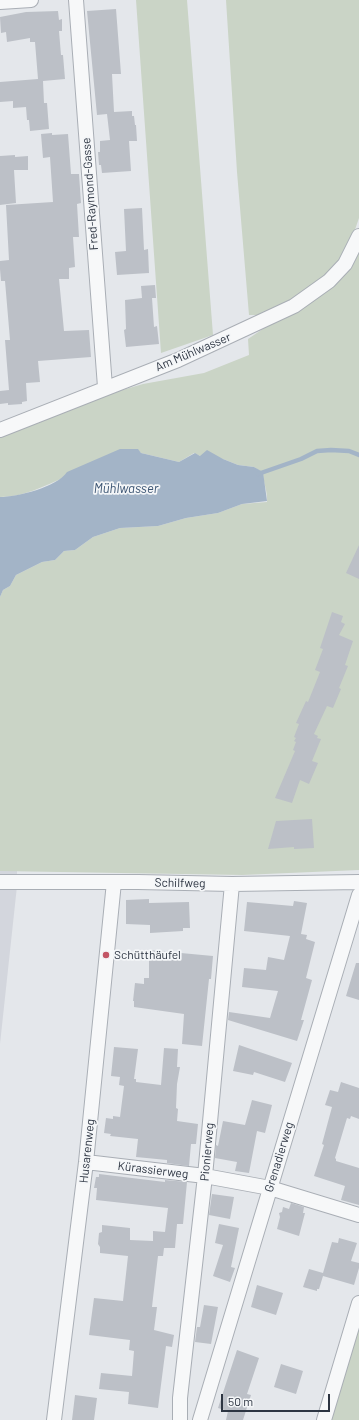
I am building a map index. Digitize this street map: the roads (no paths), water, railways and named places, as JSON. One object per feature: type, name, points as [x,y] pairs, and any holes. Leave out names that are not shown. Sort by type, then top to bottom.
[{"type":"street","points":[[0,2],[31,0]]},
{"type":"street","name":"Fred-Raymond-Gasse","points":[[76,0],[105,387]]},
{"type":"street","name":"Am Mühlwasser","points":[[0,430],[105,387],[178,360],[294,306],[333,277],[345,264],[359,236]]},
{"type":"street","name":"Schilfweg","points":[[0,882],[232,884],[359,882]]},
{"type":"street","name":"Husarenweg","points":[[54,1420],[86,1162],[114,882]]},
{"type":"street","name":"Pionierweg","points":[[180,1420],[180,1398],[205,1176],[232,884]]},
{"type":"street","name":"Grenadierweg","points":[[200,1420],[359,895]]},
{"type":"street","name":"Kürassierweg","points":[[86,1162],[205,1176],[270,1188],[359,1215]]},
{"type":"street","points":[[324,1420],[359,1303]]},
{"type":"water","name":"Mühlwasser","points":[[120,449],[138,449],[141,453],[179,462],[195,453],[200,456],[207,450],[238,465],[254,467],[263,472],[267,501],[242,504],[218,513],[186,518],[158,526],[120,528],[93,537],[75,550],[64,551],[55,560],[42,562],[16,575],[10,586],[3,590],[0,597],[0,497],[26,493],[46,487],[67,472]]},
{"type":"waterway","name":"Mühlwasser","points":[[258,474],[301,459],[317,451],[349,451],[359,455]]},
{"type":"place","name":"Schütthäufel","points":[[106,955]]}]
